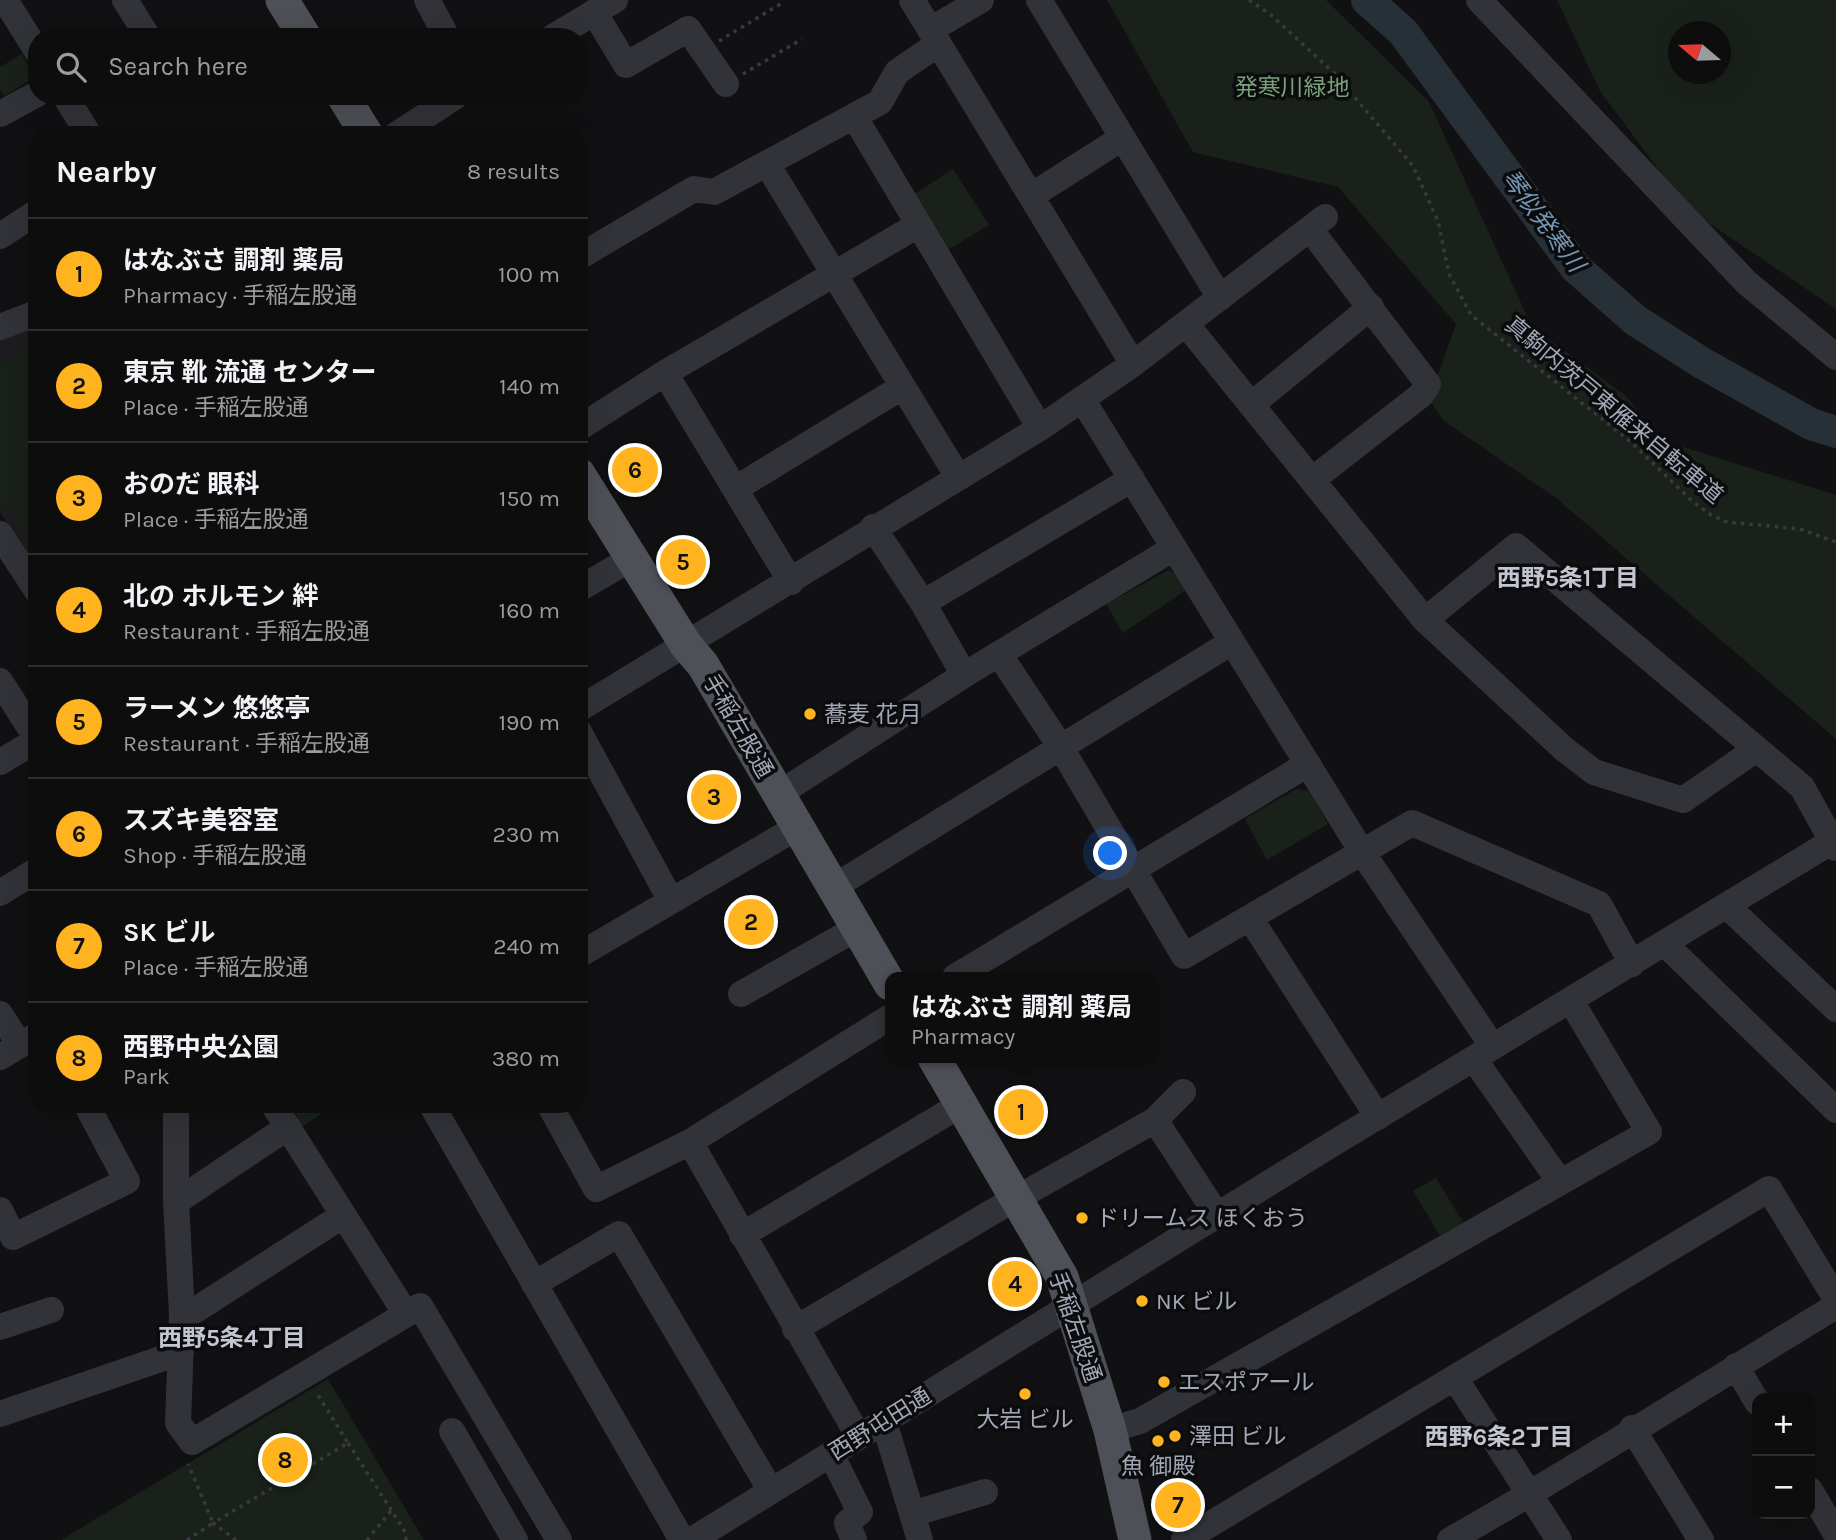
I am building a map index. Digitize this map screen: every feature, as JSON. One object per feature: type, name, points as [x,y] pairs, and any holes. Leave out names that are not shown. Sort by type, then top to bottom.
[{"type":"main road","points":[[282,0],[299,28]]},
{"type":"main road","points":[[349,105],[361,126]]},
{"type":"main road","name":"手稲左股通","points":[[588,488],[686,645],[703,665],[776,795],[885,976]]},
{"type":"main road","name":"手稲左股通","points":[[937,1063],[1062,1277],[1069,1307],[1110,1430],[1135,1540]]},
{"type":"street","points":[[5,0],[28,37]]},
{"type":"street","points":[[125,0],[140,28]]},
{"type":"street","points":[[427,0],[442,28]]},
{"type":"street","points":[[912,0],[1133,364]]},
{"type":"street","points":[[588,252],[694,189],[714,192],[880,102],[897,72],[934,37],[981,0]]},
{"type":"street","points":[[1039,0],[1220,298]]},
{"type":"street","points":[[1479,0],[1746,282],[1836,357]]},
{"type":"street","points":[[568,28],[608,3],[626,65],[688,29],[726,84]]},
{"type":"street","points":[[0,114],[28,99]]},
{"type":"street","points":[[71,105],[83,126]]},
{"type":"street","points":[[410,126],[442,105]]},
{"type":"street","points":[[854,116],[1040,428]]},
{"type":"street","points":[[1031,196],[1122,138]]},
{"type":"street","points":[[766,164],[958,477]]},
{"type":"street","points":[[0,236],[28,218]]},
{"type":"street","points":[[588,704],[791,582],[873,527],[1040,428],[1133,364],[1317,223],[1371,307],[1427,384],[1420,395],[1311,480]]},
{"type":"street","points":[[588,422],[665,373],[918,225]]},
{"type":"street","points":[[1251,405],[1371,307]]},
{"type":"street","points":[[0,327],[28,316]]},
{"type":"street","points":[[1186,324],[1425,620],[1564,749],[1594,772],[1683,800],[1755,750]]},
{"type":"street","points":[[665,373],[791,582]]},
{"type":"street","points":[[735,489],[902,387]]},
{"type":"street","points":[[1082,399],[1362,852],[1560,1182]]},
{"type":"street","points":[[923,603],[1132,479]]},
{"type":"street","points":[[873,527],[923,603],[964,675]]},
{"type":"street","points":[[0,534],[28,577]]},
{"type":"street","points":[[1425,620],[1516,546],[1802,787],[1835,843]]},
{"type":"street","points":[[776,795],[964,675],[1174,548]]},
{"type":"street","points":[[588,584],[632,558]]},
{"type":"street","points":[[832,888],[1232,642]]},
{"type":"street","points":[[999,654],[1060,746],[1184,956],[1412,823],[1599,904],[1632,964]]},
{"type":"street","points":[[0,681],[28,726]]},
{"type":"street","points":[[0,762],[28,745]]},
{"type":"street","points":[[588,749],[670,899]]},
{"type":"street","points":[[963,972],[1308,764]]},
{"type":"street","points":[[588,949],[670,899],[796,828]]},
{"type":"street","name":"西野屯田通","points":[[692,1540],[1217,1215],[1835,843]]},
{"type":"street","points":[[0,893],[28,876]]},
{"type":"street","points":[[1728,907],[1831,999]]},
{"type":"street","points":[[1250,918],[1378,1117]]},
{"type":"street","points":[[740,994],[857,928]]},
{"type":"street","points":[[1665,944],[1836,1110]]},
{"type":"street","points":[[1110,1430],[1140,1421],[1649,1132],[1571,1001]]},
{"type":"street","points":[[0,1014],[19,1045]]},
{"type":"street","points":[[554,1113],[596,1189],[690,1142],[885,1020]]},
{"type":"street","points":[[795,1329],[1155,1120],[1183,1092]]},
{"type":"street","points":[[742,1235],[962,1104]]},
{"type":"street","points":[[0,1210],[13,1237],[127,1181],[91,1113]]},
{"type":"street","points":[[176,1113],[176,1202],[182,1314],[178,1423],[192,1442],[420,1306],[559,1540]]},
{"type":"street","points":[[279,1113],[342,1216],[407,1314]]},
{"type":"street","points":[[436,1113],[682,1540]]},
{"type":"street","points":[[1155,1120],[1217,1215]]},
{"type":"street","points":[[176,1202],[288,1127]]},
{"type":"street","points":[[690,1142],[859,1437]]},
{"type":"street","points":[[1184,1540],[1769,1189],[1836,1299]]},
{"type":"street","points":[[182,1314],[194,1311],[342,1216]]},
{"type":"street","points":[[534,1284],[619,1234],[771,1491]]},
{"type":"street","points":[[1450,1540],[1532,1494],[1632,1428],[1836,1306]]},
{"type":"street","points":[[0,1327],[51,1310]]},
{"type":"street","points":[[0,1414],[181,1352]]},
{"type":"street","points":[[1736,1366],[1752,1393]]},
{"type":"street","points":[[1455,1378],[1532,1494],[1559,1540]]},
{"type":"street","points":[[884,1422],[920,1540]]},
{"type":"street","points":[[1632,1428],[1701,1540]]},
{"type":"street","points":[[452,1431],[515,1540]]},
{"type":"street","points":[[831,1454],[860,1512],[847,1522],[854,1540]]},
{"type":"street","points":[[912,1514],[985,1492]]},
{"type":"street","points":[[1815,1498],[1836,1534]]},
{"type":"path","name":"真駒内茨戸東雁来自転車道","points":[[1249,0],[1270,14],[1335,73],[1413,166],[1438,221],[1449,274],[1471,315],[1639,449],[1711,516],[1727,522],[1800,530],[1836,542]]},
{"type":"path","points":[[703,51],[782,3]]},
{"type":"path","points":[[726,84],[802,39]]},
{"type":"path","points":[[311,1385],[405,1533],[406,1540]]},
{"type":"path","points":[[187,1540],[348,1443]]},
{"type":"path","points":[[187,1460],[214,1523],[236,1540]]},
{"type":"path","points":[[367,1540],[391,1511]]},
{"type":"shaded area","points":[[28,325],[28,555],[0,512],[0,336]]},
{"type":"green space","name":"発寒川緑地","points":[[1107,0],[1326,0],[1429,102],[1532,327],[1626,396],[1661,440],[1836,495],[1836,739],[1556,498],[1444,421],[1429,400],[1456,324],[1338,187],[1193,152]]},
{"type":"green space","points":[[1557,0],[1836,0],[1836,309],[1688,209],[1600,91]]},
{"type":"green space","points":[[22,54],[28,65],[28,81],[4,96],[0,89],[0,67]]},
{"type":"green space","points":[[953,169],[989,225],[948,250],[915,194]]},
{"type":"green space","points":[[28,350],[28,531],[0,502],[0,363]]},
{"type":"green space","points":[[1169,570],[1177,574],[1186,590],[1123,633],[1106,604]]},
{"type":"green space","points":[[1296,789],[1309,791],[1328,824],[1267,860],[1245,819]]},
{"type":"green space","points":[[296,1113],[323,1113],[302,1127]]},
{"type":"green space","points":[[1436,1178],[1463,1222],[1440,1236],[1413,1191]]},
{"type":"green space","points":[[328,1379],[424,1540],[61,1540]]},
{"type":"waterway","name":"琴似発寒川","points":[[1367,0],[1403,32],[1576,268],[1635,320],[1702,363],[1811,424],[1836,432]]},
{"type":"place","name":"スズキ美容室","points":[[635,470]]},
{"type":"place","name":"ラーメン 悠悠亭","points":[[683,562]]},
{"type":"place","name":"蕎麦 花月","points":[[810,714]]},
{"type":"place","name":"おのだ 眼科","points":[[714,797]]},
{"type":"place","name":"東京 靴 流通 センター","points":[[751,922]]},
{"type":"place","name":"はなぶさ 調剤 薬局","points":[[1021,1112]]},
{"type":"place","name":"ドリームス ほくおう","points":[[1082,1218]]},
{"type":"place","name":"北の ホルモン 絆","points":[[1015,1284]]},
{"type":"place","name":"NK ビル","points":[[1142,1301]]},
{"type":"place","name":"エスポアール","points":[[1164,1382]]},
{"type":"place","name":"大岩 ビル","points":[[1025,1394]]},
{"type":"place","name":"澤田 ビル","points":[[1175,1436]]},
{"type":"place","name":"魚 御殿","points":[[1158,1441]]},
{"type":"place","name":"西野中央公園","points":[[285,1460]]},
{"type":"place","name":"SK ビル","points":[[1178,1505]]},
{"type":"district","name":"西野5条1丁目","points":[[1568,578]]},
{"type":"district","name":"西野5条4丁目","points":[[232,1338]]},
{"type":"district","name":"西野6条2丁目","points":[[1499,1437]]}]
